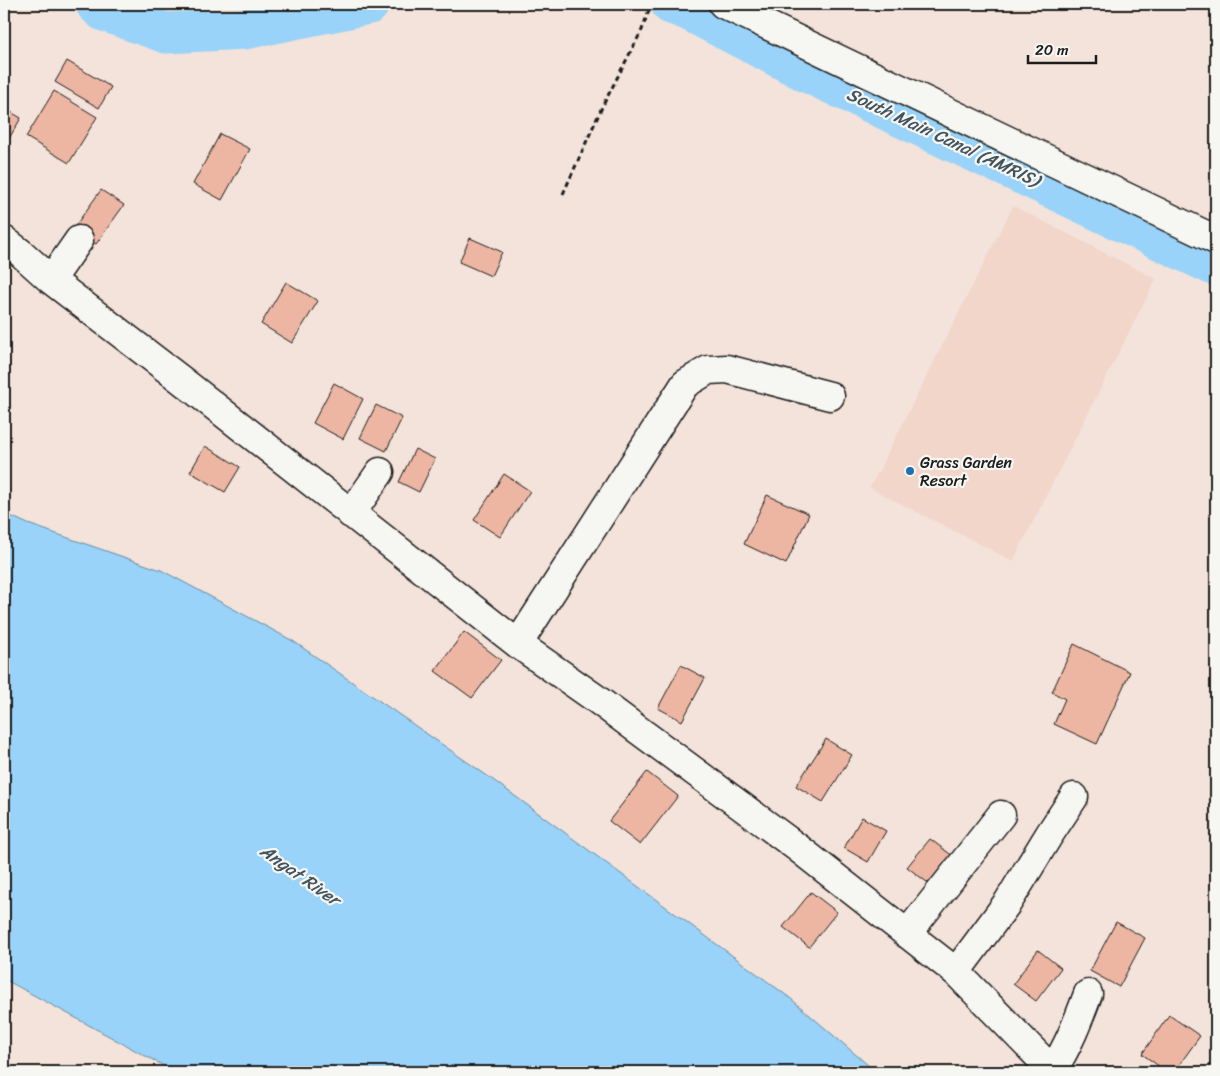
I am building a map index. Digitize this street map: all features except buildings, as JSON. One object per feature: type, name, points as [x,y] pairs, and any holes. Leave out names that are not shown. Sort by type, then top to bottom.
[{"type":"street","points":[[723,4],[1216,240]]},
{"type":"street","points":[[4,240],[51,280],[518,644],[595,698],[790,842],[956,972],[1053,1071],[1074,1033],[1088,994]]},
{"type":"street","points":[[51,280],[79,240]]},
{"type":"street","points":[[518,644],[685,384],[708,370],[727,369],[830,396]]},
{"type":"street","points":[[351,514],[380,472]]},
{"type":"street","points":[[956,972],[1008,902],[1074,797]]},
{"type":"street","points":[[907,934],[1000,815]]},
{"type":"path","points":[[563,194],[602,107],[642,30],[651,4]]},
{"type":"shaded area","points":[[1013,206],[1156,279],[1013,561],[870,488]]},
{"type":"water","name":"Angat River","points":[[4,513],[28,524],[161,570],[293,641],[489,777],[790,998],[876,1072],[175,1072],[4,979]]},
{"type":"waterway","name":"South Main Canal (AMRIS)","points":[[96,4],[104,11],[166,33],[245,29],[369,4]]},
{"type":"waterway","name":"South Main Canal (AMRIS)","points":[[671,4],[688,10],[813,75],[1216,266]]},
{"type":"place","name":"Grass Garden Resort","points":[[910,471]]}]
